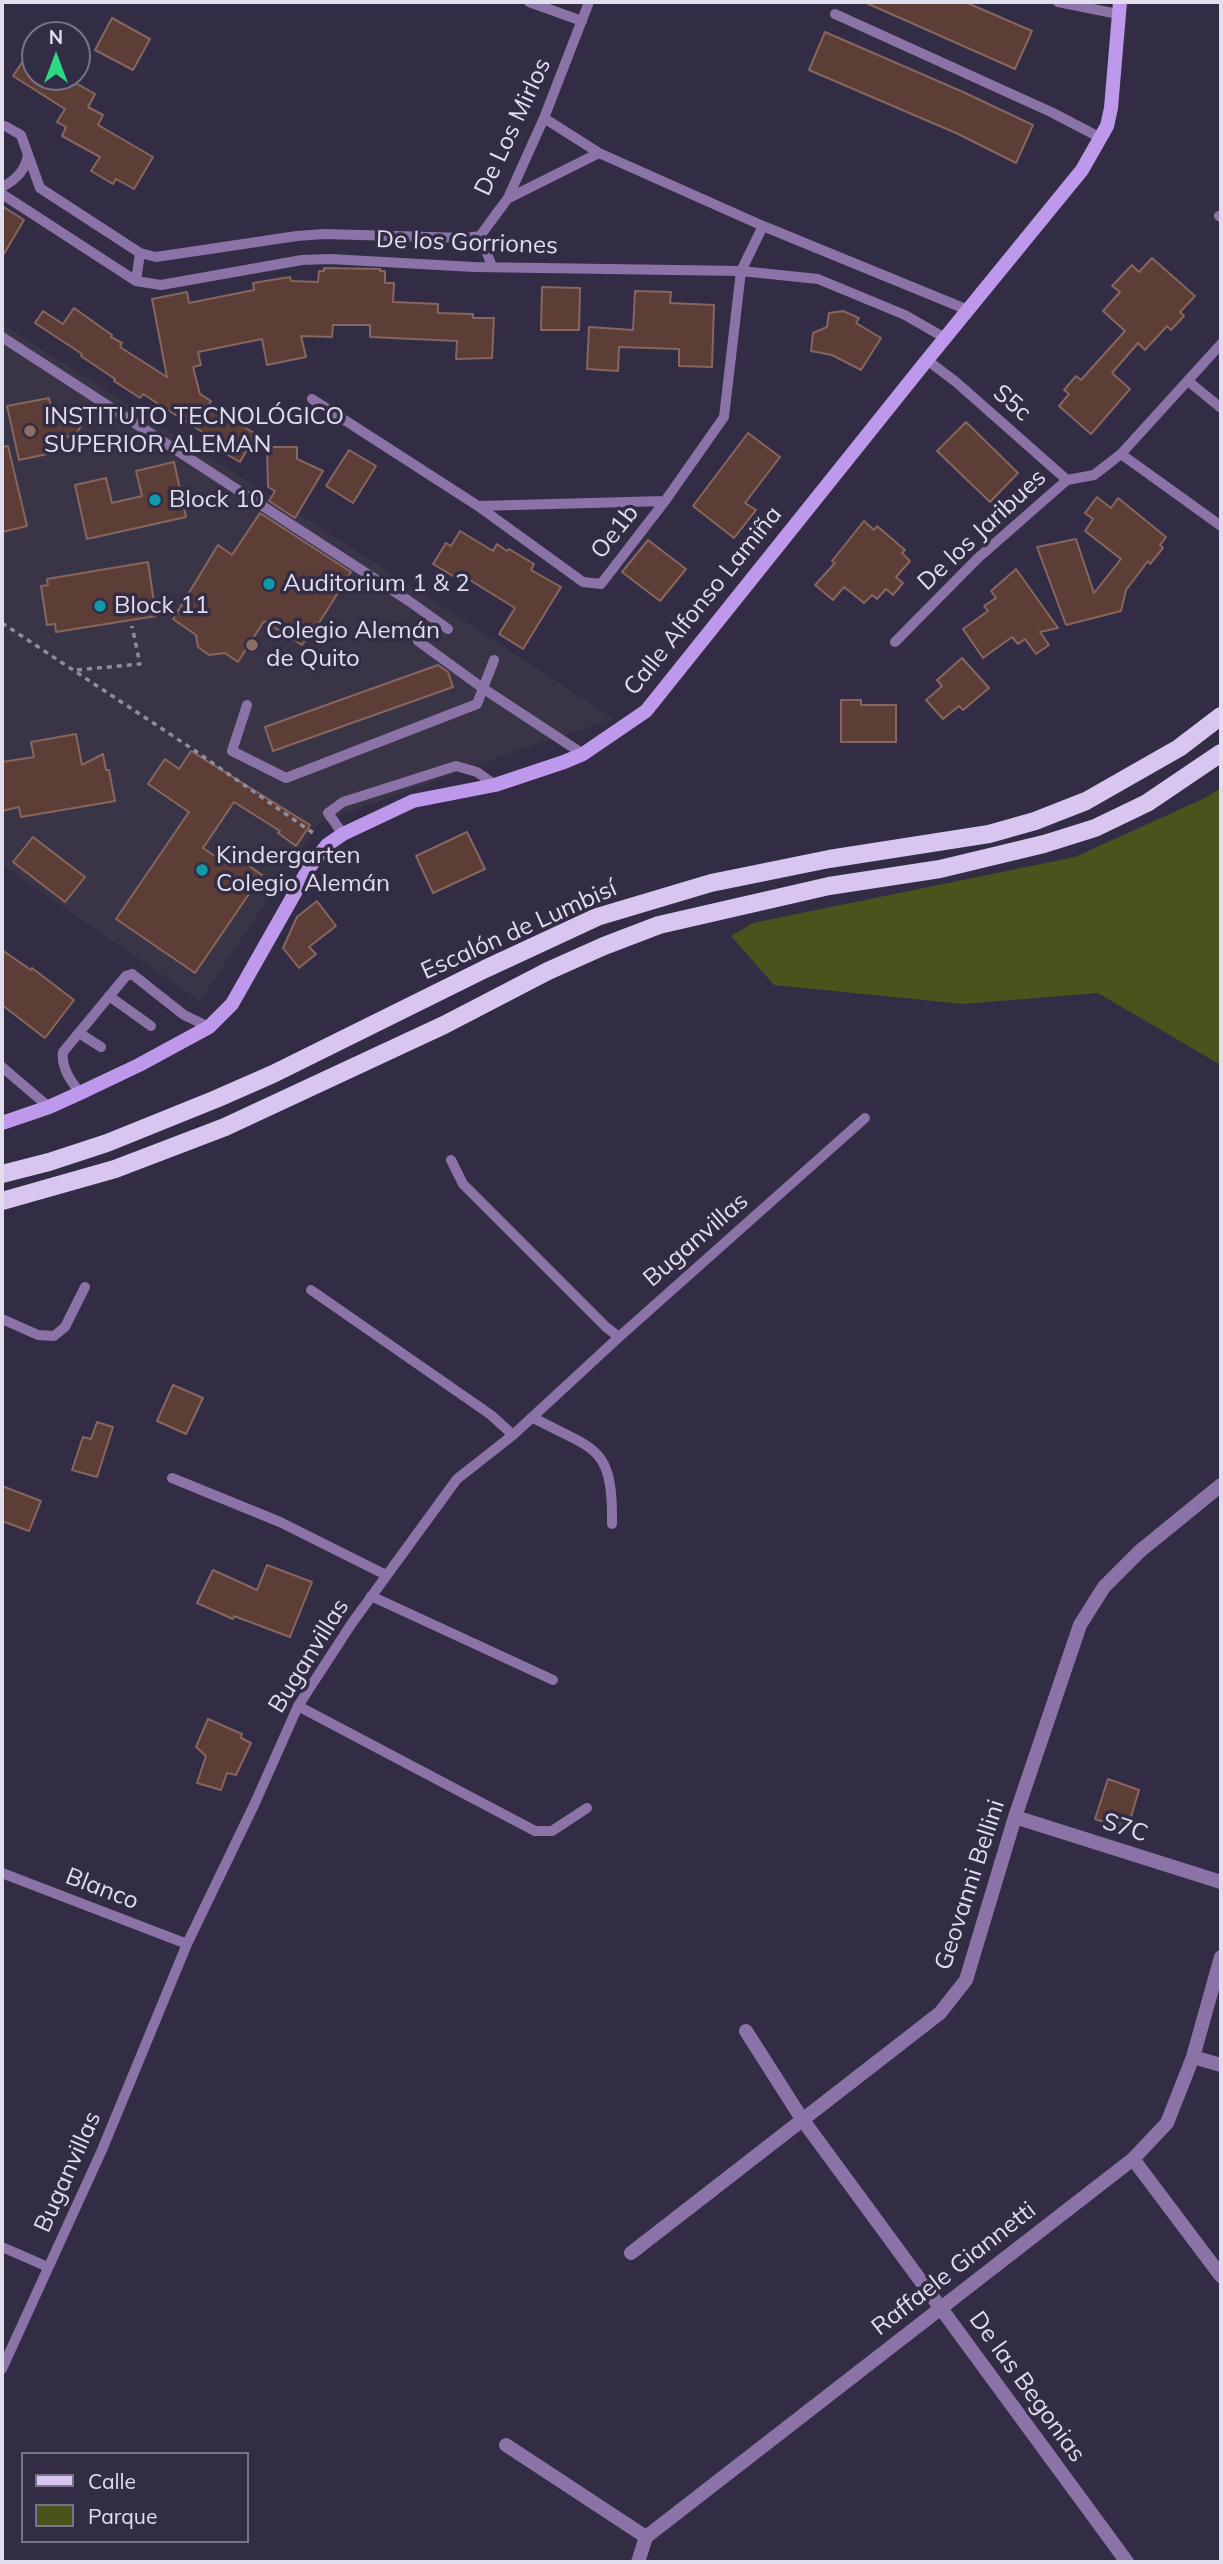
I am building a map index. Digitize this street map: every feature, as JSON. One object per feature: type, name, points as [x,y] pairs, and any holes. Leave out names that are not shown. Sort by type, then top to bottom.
[{"type":"main road","name":"Escalón de Lumbisí","points":[[2,1174],[107,1143],[227,1094],[597,917],[711,883],[842,857],[989,834],[1035,821],[1086,801],[1179,748],[1221,716]]},
{"type":"main road","name":"Escalón de Lumbisí","points":[[2,1201],[115,1169],[225,1127],[444,1025],[548,971],[648,929],[717,910],[829,886],[940,869],[1057,841],[1096,828],[1147,803],[1221,753]]},
{"type":"street","name":"Calle Alfonso Lamiña","points":[[2,1122],[80,1094],[209,1027],[232,1004],[309,869],[327,845],[343,834],[413,801],[495,785],[583,754],[646,711],[1082,170],[1101,138],[1111,108],[1119,8]]},
{"type":"street","name":"Geovanni Bellini","points":[[631,2253],[940,2013],[966,1980],[1016,1817],[1080,1625],[1104,1587],[1140,1550],[1221,1485]]},
{"type":"street","name":"S7C","points":[[1016,1817],[1221,1882]]},
{"type":"street","name":"Raffaele Giannetti","points":[[646,2538],[1133,2159],[1167,2123],[1193,2057],[1221,1957]]},
{"type":"street","name":"De las Begonias","points":[[746,2031],[802,2119],[1127,2562]]},
{"type":"street","points":[[1193,2057],[1221,2065]]},
{"type":"street","points":[[1133,2159],[1221,2276]]},
{"type":"street","points":[[506,2445],[646,2538],[638,2562]]},
{"type":"lane","points":[[529,2],[582,21]]},
{"type":"lane","name":"De Los Mirlos","points":[[480,236],[508,198],[544,118],[589,2]]},
{"type":"lane","points":[[1058,2],[1119,8]]},
{"type":"lane","points":[[835,14],[1051,112],[1101,138]]},
{"type":"lane","points":[[544,118],[599,153],[763,226],[968,310]]},
{"type":"lane","points":[[2,126],[5,125],[21,135],[40,188],[140,253],[136,281]]},
{"type":"lane","points":[[508,198],[599,153]]},
{"type":"lane","points":[[2,187],[18,176],[26,164],[28,154]]},
{"type":"lane","name":"De los Gorriones","points":[[2,194],[136,281],[161,285],[302,260],[330,259],[474,267],[741,271],[818,279],[905,315],[945,338]]},
{"type":"lane","name":"Oe1b","points":[[312,399],[478,506],[583,582],[601,584],[665,502],[724,417],[741,271],[763,226]]},
{"type":"lane","name":"De los Gorriones","points":[[140,253],[156,257],[281,237],[324,234],[466,238],[480,236]]},
{"type":"lane","points":[[480,236],[492,266]]},
{"type":"lane","points":[[2,337],[448,629]]},
{"type":"lane","name":"De los Jaribues","points":[[895,642],[978,558],[1067,480],[1094,475],[1121,454],[1221,344]]},
{"type":"lane","name":"S5c","points":[[927,360],[956,382],[1067,480]]},
{"type":"lane","points":[[1188,381],[1221,408]]},
{"type":"lane","points":[[1121,454],[1221,526]]},
{"type":"lane","points":[[478,506],[665,502]]},
{"type":"lane","points":[[418,641],[484,689],[583,754]]},
{"type":"lane","points":[[247,705],[232,751],[286,778],[477,704],[494,660]]},
{"type":"lane","points":[[343,834],[328,813],[343,802],[456,766],[477,772],[495,785]]},
{"type":"lane","points":[[80,1094],[62,1061],[63,1052],[127,976],[132,974],[184,1015],[209,1027]]},
{"type":"lane","points":[[109,996],[151,1026]]},
{"type":"lane","points":[[79,1033],[101,1047]]},
{"type":"lane","points":[[2,1067],[49,1107]]},
{"type":"lane","name":"Buganvillas","points":[[2,2369],[102,2150],[187,1944],[298,1706],[371,1596],[457,1479],[513,1435],[865,1118]]},
{"type":"lane","points":[[451,1160],[463,1184],[606,1328],[619,1337]]},
{"type":"lane","points":[[2,1319],[38,1335],[54,1336],[65,1326],[85,1287]]},
{"type":"lane","points":[[311,1290],[491,1415],[513,1435]]},
{"type":"lane","points":[[532,1417],[595,1450],[608,1476],[612,1495],[612,1524]]},
{"type":"lane","points":[[172,1478],[280,1522],[386,1575]]},
{"type":"lane","points":[[371,1596],[553,1680]]},
{"type":"lane","points":[[298,1706],[535,1831],[552,1831],[587,1808]]},
{"type":"lane","name":"Blanco","points":[[2,1873],[187,1944]]},
{"type":"lane","points":[[2,2247],[48,2267]]},
{"type":"path","points":[[2,623],[313,833]]},
{"type":"path","points":[[75,670],[140,664],[132,626]]},
{"type":"shaded area","name":"Colegio Alemán de Quito","points":[[2,324],[614,719],[527,747],[319,823],[200,1001],[2,865]]},
{"type":"green space","points":[[1221,788],[1219,1064],[1098,993],[963,1004],[774,985],[731,936],[753,923],[1075,857],[1205,798]]},
{"type":"building","points":[[864,2],[965,2],[1032,31],[1015,69]]},
{"type":"building","points":[[112,18],[150,39],[133,70],[95,50]]},
{"type":"building","points":[[825,32],[1033,125],[1016,163],[956,133],[809,70]]},
{"type":"building","points":[[21,64],[21,81],[13,76]]},
{"type":"building","points":[[37,91],[90,91],[95,94],[88,107],[103,115],[98,125],[153,157],[134,189],[116,179],[113,184],[91,171],[100,157],[62,136],[66,127],[57,122],[65,109]]},
{"type":"building","points":[[2,206],[24,220],[2,257]]},
{"type":"building","points":[[1152,258],[1195,296],[1180,312],[1184,316],[1171,330],[1167,326],[1145,350],[1138,343],[1112,373],[1130,389],[1091,434],[1059,406],[1069,394],[1064,390],[1076,376],[1081,380],[1125,331],[1103,311],[1120,292],[1112,286],[1132,265],[1139,272]]},
{"type":"building","points":[[324,268],[380,269],[385,271],[385,283],[394,283],[393,302],[438,304],[438,313],[473,314],[473,318],[494,318],[492,358],[456,359],[457,341],[370,337],[370,325],[333,325],[332,337],[301,336],[306,357],[267,365],[262,339],[198,352],[201,365],[193,367],[200,394],[211,401],[208,406],[256,434],[240,462],[207,443],[210,437],[143,394],[140,398],[35,323],[43,311],[63,324],[74,308],[122,343],[120,347],[167,377],[152,299],[187,292],[189,303],[254,290],[253,283],[290,277],[291,281],[318,282],[319,271],[324,271]]},
{"type":"building","points":[[542,287],[580,288],[579,330],[541,330]]},
{"type":"building","points":[[635,291],[671,292],[670,303],[714,305],[712,367],[679,366],[679,349],[619,347],[618,371],[587,369],[589,327],[633,330]]},
{"type":"building","points":[[843,311],[859,318],[856,323],[881,338],[861,370],[832,355],[811,351],[813,333],[827,327],[829,313]]},
{"type":"building","points":[[49,398],[52,411],[71,409],[78,413],[81,426],[76,434],[60,439],[62,451],[19,460],[7,406]]},
{"type":"building","points":[[966,422],[1018,473],[990,502],[937,451]]},
{"type":"building","points":[[748,433],[780,457],[745,503],[756,510],[734,538],[693,506]]},
{"type":"building","points":[[8,446],[27,526],[2,532],[2,447]]},
{"type":"building","points":[[267,447],[297,447],[297,459],[323,471],[295,518],[269,501],[275,491],[268,487]]},
{"type":"building","points":[[349,450],[376,466],[353,503],[326,486]]},
{"type":"building","name":"Block 10","points":[[174,462],[186,517],[87,539],[75,485],[106,478],[112,503],[142,496],[136,471]]},
{"type":"building","points":[[1097,497],[1111,508],[1118,498],[1166,537],[1160,545],[1163,548],[1150,564],[1148,561],[1126,590],[1121,611],[1066,625],[1037,547],[1076,539],[1094,593],[1121,559],[1085,531],[1093,519],[1085,513]]},
{"type":"building","name":"Auditorium 1 & 2","points":[[260,513],[351,572],[302,645],[264,621],[238,662],[225,653],[209,655],[198,647],[196,635],[173,619],[218,545],[232,555]]},
{"type":"building","points":[[864,521],[874,530],[877,526],[905,550],[902,553],[910,561],[896,577],[903,583],[893,595],[886,589],[877,599],[872,595],[864,603],[844,587],[833,600],[815,585],[835,563],[832,561]]},
{"type":"building","points":[[460,531],[493,551],[497,544],[507,551],[509,549],[534,564],[531,570],[561,587],[523,649],[499,634],[515,608],[465,577],[463,582],[433,564],[446,543],[451,546]]},
{"type":"building","points":[[648,540],[686,569],[660,601],[622,572]]},
{"type":"building","name":"Block 11","points":[[148,562],[156,616],[56,632],[55,624],[47,625],[41,586],[48,585],[47,579]]},
{"type":"building","points":[[1016,569],[1058,628],[1040,632],[1049,645],[1036,654],[1025,639],[1018,644],[1012,637],[983,658],[963,629],[988,611],[984,606],[996,598],[991,591]]},
{"type":"building","points":[[962,658],[989,688],[963,710],[959,706],[943,719],[926,700],[942,686],[937,680]]},
{"type":"building","points":[[438,665],[448,672],[453,687],[273,751],[265,727]]},
{"type":"building","points":[[841,700],[861,700],[861,705],[896,705],[896,742],[841,742]]},
{"type":"building","points":[[76,734],[82,765],[103,754],[115,801],[21,817],[19,807],[2,811],[2,762],[34,757],[31,742]]},
{"type":"building","name":"Kindergarten Colegio Alemán","points":[[191,751],[310,825],[296,846],[278,833],[280,831],[234,802],[203,848],[228,865],[235,856],[262,875],[195,973],[116,919],[189,812],[148,784],[165,759],[179,769]]},
{"type":"building","points":[[467,832],[485,869],[433,893],[416,856]]},
{"type":"building","points":[[33,837],[85,877],[65,902],[13,862]]},
{"type":"building","points":[[317,901],[336,926],[309,947],[316,954],[299,968],[283,948],[297,917]]},
{"type":"building","points":[[2,950],[31,970],[32,968],[74,1000],[45,1038],[2,1005]]},
{"type":"building","points":[[173,1385],[203,1398],[186,1434],[157,1421]]},
{"type":"building","points":[[97,1422],[113,1427],[97,1477],[72,1470],[83,1437],[91,1439]]},
{"type":"building","points":[[2,1486],[41,1501],[29,1531],[2,1521]]},
{"type":"building","points":[[267,1565],[312,1582],[290,1637],[234,1616],[233,1619],[197,1603],[213,1570],[257,1590]]},
{"type":"building","points":[[208,1719],[242,1734],[241,1738],[251,1743],[236,1775],[227,1773],[221,1790],[197,1783],[206,1756],[196,1747]]},
{"type":"building","points":[[1108,1779],[1139,1790],[1127,1830],[1095,1819]]},
{"type":"place","name":"INSTITUTO TECNOLÓGICO SUPERIOR ALEMAN","points":[[30,431]]},
{"type":"place","name":"Block 10","points":[[155,500]]},
{"type":"place","name":"Auditorium 1 & 2","points":[[269,584]]},
{"type":"place","name":"Block 11","points":[[100,606]]},
{"type":"place","name":"Colegio Alemán de Quito","points":[[252,645]]},
{"type":"place","name":"Kindergarten Colegio Alemán","points":[[202,870]]}]
